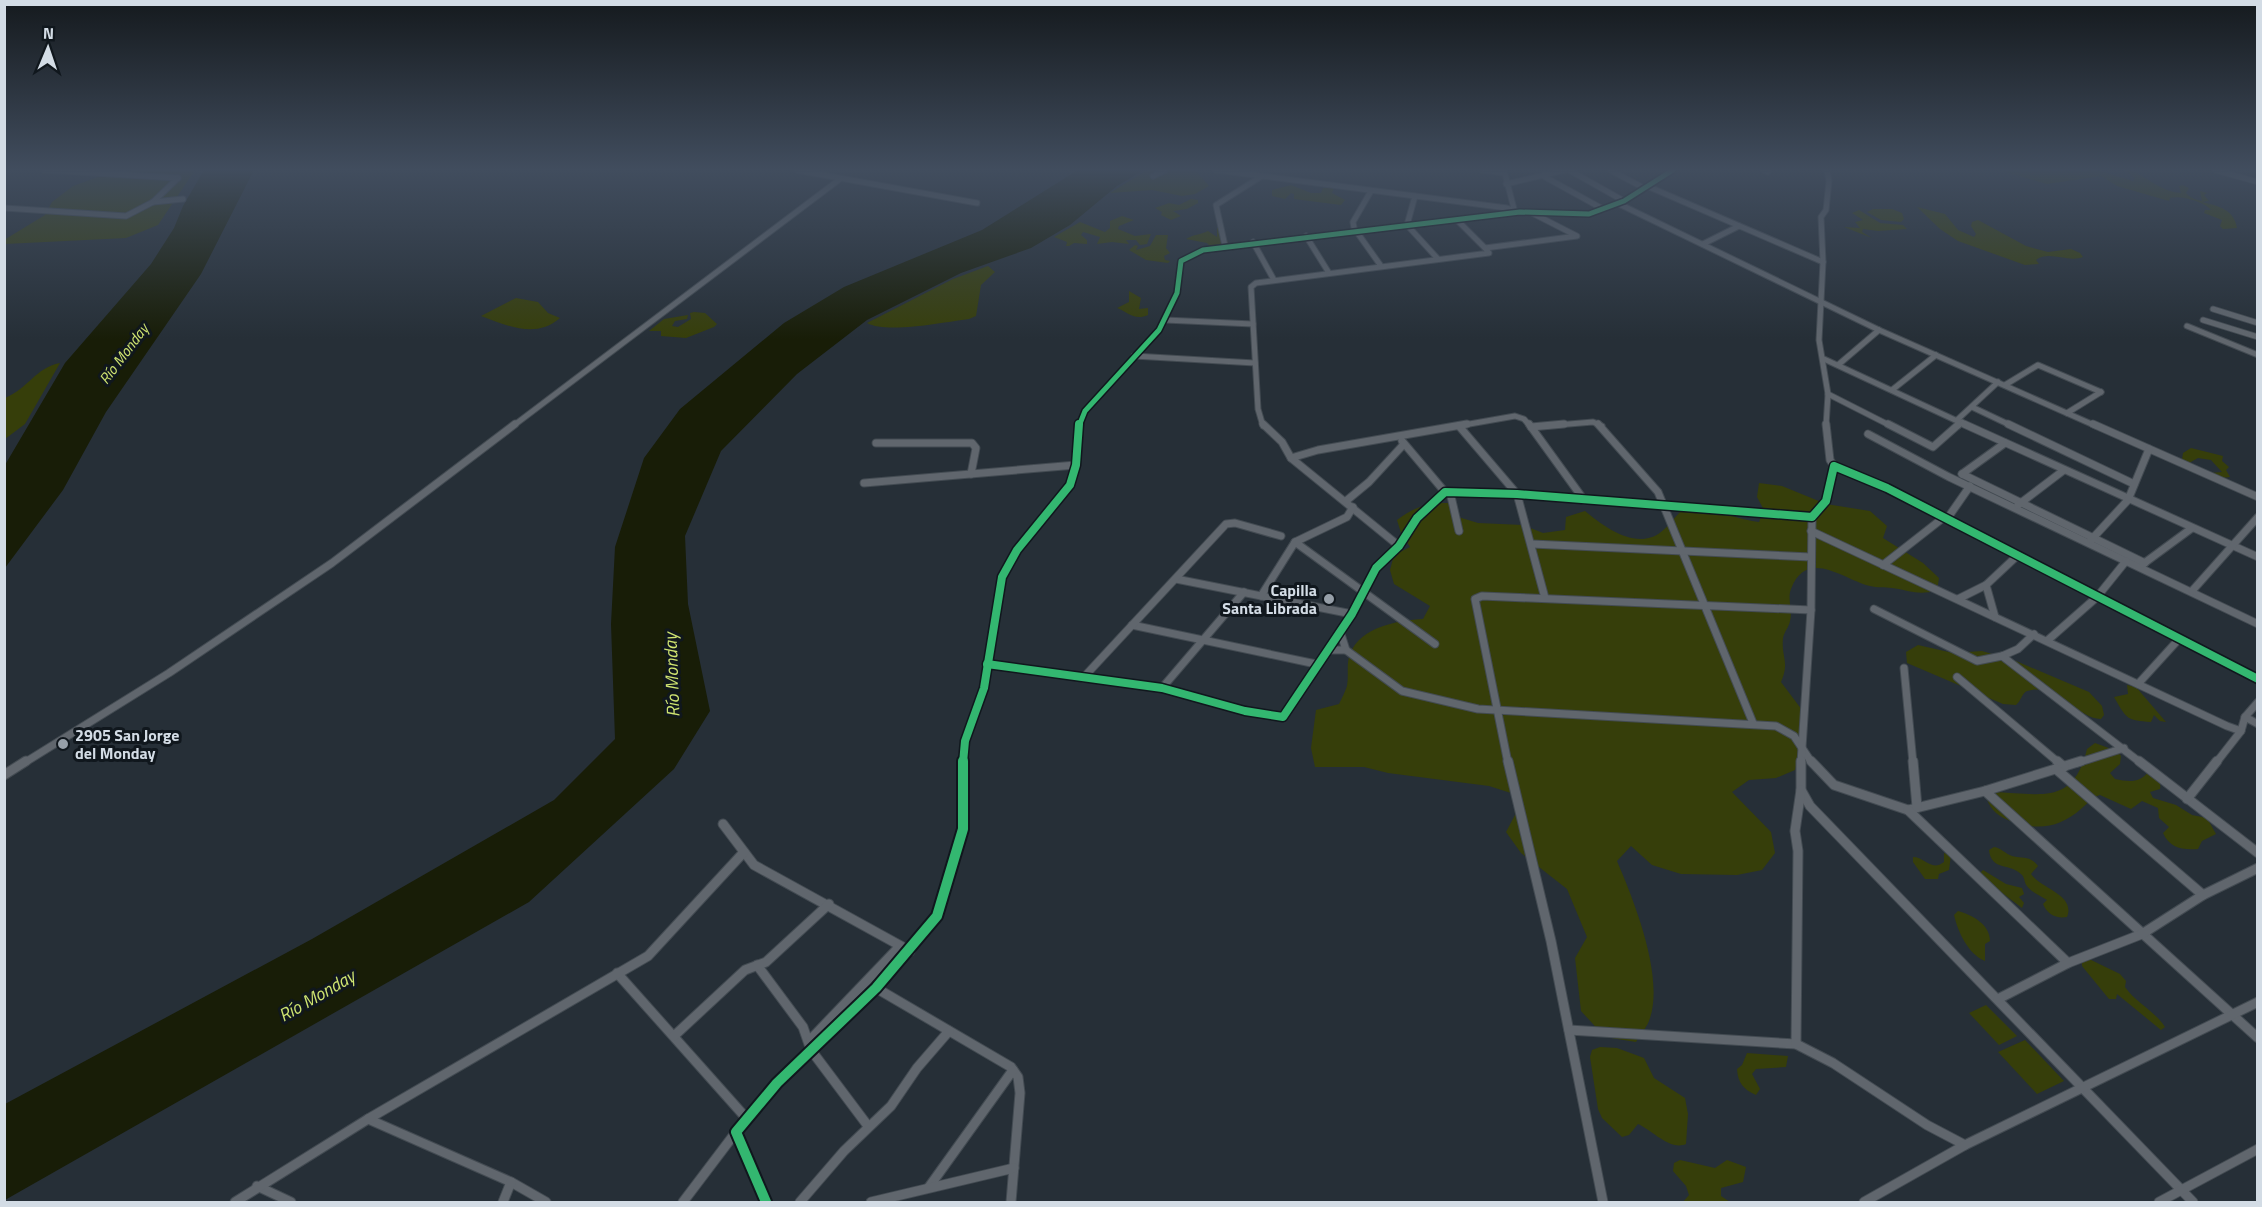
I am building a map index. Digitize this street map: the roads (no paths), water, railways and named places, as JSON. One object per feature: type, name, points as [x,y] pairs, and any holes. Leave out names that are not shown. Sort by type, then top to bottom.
[{"type":"street","points":[[4,775],[169,673],[332,562],[777,226]]},
{"type":"street","points":[[1221,226],[1225,246]]},
{"type":"street","points":[[1354,226],[1381,266]]},
{"type":"street","points":[[683,1203],[736,1131],[777,1083],[876,988],[910,951],[937,916],[963,829],[965,803],[962,770],[965,741],[984,688],[1002,577],[1017,550],[1070,485],[1076,465],[1079,425],[1085,411],[1165,320],[1177,294],[1180,261],[1193,253],[1225,246],[1396,226]]},
{"type":"street","points":[[1408,226],[1438,260]]},
{"type":"street","points":[[1399,546],[1291,458],[1282,442],[1261,423],[1251,287],[1256,283],[1274,280],[1489,253],[1463,226]]},
{"type":"street","points":[[1485,248],[1577,236],[1558,226]]},
{"type":"street","points":[[1666,226],[1880,330],[2258,497]]},
{"type":"street","points":[[1703,244],[1738,226]]},
{"type":"street","points":[[1740,226],[1822,261]]},
{"type":"street","points":[[1821,226],[1819,340],[1824,359],[1828,394],[1826,427],[1830,460],[1834,466],[1887,488],[2258,679]]},
{"type":"street","points":[[1306,236],[1329,273]]},
{"type":"street","points":[[1253,242],[1274,280]]},
{"type":"street","points":[[2213,309],[2258,323]]},
{"type":"street","points":[[1165,320],[1253,324]]},
{"type":"street","points":[[2203,320],[2258,337]]},
{"type":"street","points":[[2187,326],[2258,355]]},
{"type":"street","points":[[1838,365],[1880,330]]},
{"type":"street","points":[[1893,390],[1936,355]]},
{"type":"street","points":[[1134,356],[1255,363]]},
{"type":"street","points":[[1824,359],[2128,500],[2258,556]]},
{"type":"street","points":[[2005,385],[2038,365],[2101,392],[2067,413]]},
{"type":"street","points":[[1828,394],[1936,447],[1998,382]]},
{"type":"street","points":[[1972,407],[2134,484]]},
{"type":"street","points":[[1291,458],[1398,436],[1515,416],[1524,419],[1531,427],[1584,500]]},
{"type":"street","points":[[1531,427],[1593,422],[1602,426],[1645,476],[1665,506],[1753,723]]},
{"type":"street","points":[[1459,426],[1517,494],[1545,598]]},
{"type":"street","points":[[1868,434],[1968,485],[2091,539],[2258,624]]},
{"type":"street","points":[[1398,436],[1448,492],[1460,531]]},
{"type":"street","points":[[876,443],[972,443],[976,448],[971,474]]},
{"type":"street","points":[[1962,474],[2005,443]]},
{"type":"street","points":[[1346,501],[1369,482],[1404,444]]},
{"type":"street","points":[[2091,539],[2128,500],[2149,449]]},
{"type":"street","points":[[864,483],[1076,465]]},
{"type":"street","points":[[987,664],[1162,688],[1245,711],[1282,717],[1352,614],[1376,568],[1399,546],[1417,518],[1448,492],[1517,494],[1812,517],[1820,513],[1828,500],[1834,466]]},
{"type":"street","points":[[2018,505],[2064,470]]},
{"type":"street","points":[[1962,474],[1968,485]]},
{"type":"street","points":[[1962,474],[2018,505]]},
{"type":"street","points":[[1883,565],[1945,518],[1968,485]]},
{"type":"street","points":[[1261,596],[1295,542],[1347,518],[1353,507]]},
{"type":"street","points":[[1796,1044],[1798,851],[1795,831],[1801,790],[1801,744],[1810,610],[1812,517]]},
{"type":"street","points":[[2192,591],[2258,517]]},
{"type":"street","points":[[1083,678],[1226,524],[1235,523],[1281,536]]},
{"type":"street","points":[[2143,565],[2192,528]]},
{"type":"street","points":[[1811,531],[2241,731]]},
{"type":"street","points":[[2091,539],[2126,561],[2143,565]]},
{"type":"street","points":[[1295,542],[1435,644]]},
{"type":"street","points":[[1532,544],[1811,557]]},
{"type":"street","points":[[1958,599],[1986,585],[2018,555]]},
{"type":"street","points":[[2048,640],[2097,597],[2126,561]]},
{"type":"street","points":[[1176,579],[1352,614]]},
{"type":"street","points":[[1986,585],[1995,616]]},
{"type":"street","points":[[1162,688],[1244,592]]},
{"type":"street","points":[[1604,1203],[1551,941],[1496,711],[1475,599],[1482,596],[1545,598],[1810,610]]},
{"type":"street","points":[[1874,609],[1977,661],[2002,656],[2018,649],[2034,634]]},
{"type":"street","points":[[1132,625],[1317,664]]},
{"type":"street","points":[[1340,632],[1346,650],[1402,691],[1496,711],[1753,723],[1785,730],[1801,744],[1816,768],[1834,785],[1913,809],[2068,963]]},
{"type":"street","points":[[2138,684],[2179,639]]},
{"type":"street","points":[[1327,650],[1346,650]]},
{"type":"street","points":[[2002,656],[2258,853]]},
{"type":"street","points":[[1904,668],[1913,809]]},
{"type":"street","points":[[1958,677],[2204,895]]},
{"type":"street","points":[[2187,799],[2241,731],[2245,717],[2258,702]]},
{"type":"street","points":[[2245,717],[2258,724]]},
{"type":"street","points":[[1913,809],[1985,791],[2124,748]]},
{"type":"street","points":[[1801,790],[1810,806],[2084,1087],[2193,1203]]},
{"type":"street","points":[[1985,791],[2258,1038]]},
{"type":"street","points":[[723,824],[754,865],[830,904],[910,951]]},
{"type":"street","points":[[235,1203],[257,1186],[368,1119],[648,956],[744,852]]},
{"type":"street","points":[[1998,999],[2068,963],[2142,934],[2204,895],[2258,868]]},
{"type":"street","points":[[674,1036],[744,970],[766,962],[830,904]]},
{"type":"street","points":[[811,1039],[900,946]]},
{"type":"street","points":[[757,965],[776,995],[811,1039],[811,1050],[868,1126]]},
{"type":"street","points":[[617,973],[747,1119]]},
{"type":"street","points":[[876,988],[1013,1071],[1018,1077],[1020,1093],[1011,1203]]},
{"type":"street","points":[[1864,1203],[1965,1145],[2258,1002]]},
{"type":"street","points":[[1569,1030],[1796,1044],[1833,1064],[1927,1125],[1965,1145]]},
{"type":"street","points":[[800,1203],[868,1126],[891,1106],[917,1068],[949,1031]]},
{"type":"street","points":[[929,1187],[1013,1071]]},
{"type":"street","points":[[368,1119],[511,1182],[546,1203]]},
{"type":"street","points":[[736,1131],[766,1203]]},
{"type":"street","points":[[2159,1203],[2258,1149]]},
{"type":"street","points":[[871,1203],[1014,1168]]},
{"type":"street","points":[[503,1203],[511,1182]]},
{"type":"street","points":[[257,1186],[291,1203]]},
{"type":"water","name":"Río Monday","points":[[225,226],[201,274],[106,412],[63,490],[5,568],[5,465],[65,363],[151,264],[174,228]]},
{"type":"water","name":"Río Monday","points":[[988,226],[1068,226],[1031,248],[961,273],[867,320],[797,374],[721,451],[685,536],[688,604],[710,711],[674,769],[529,902],[5,1200],[5,1104],[312,939],[554,800],[615,739],[611,624],[615,547],[644,458],[680,409],[784,323],[844,287]]},
{"type":"place","name":"Capilla Santa Librada","points":[[1329,599]]},
{"type":"place","name":"2905 San Jorge del Monday","points":[[63,744]]}]
